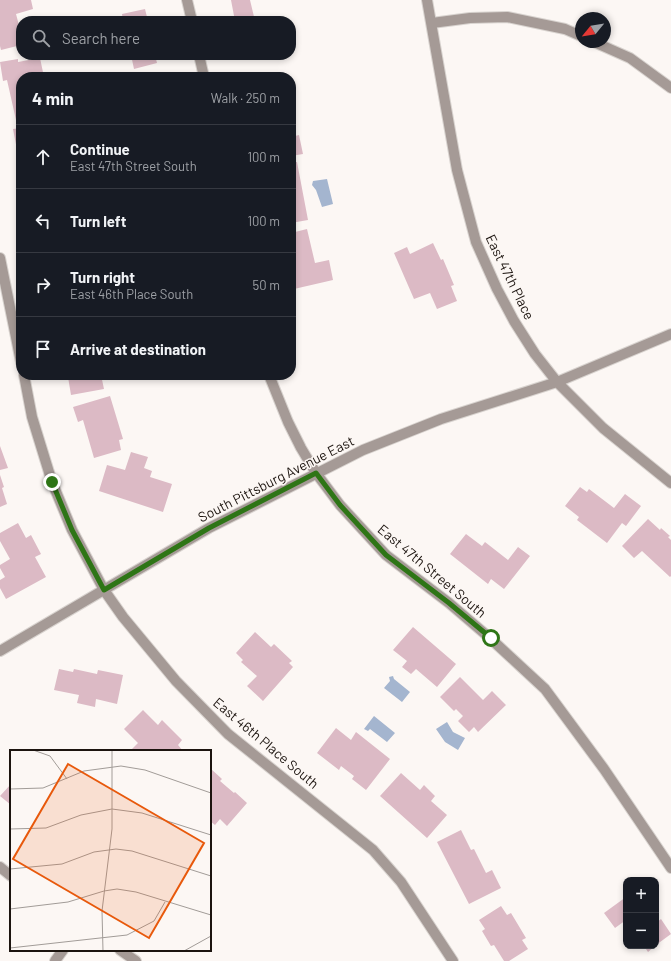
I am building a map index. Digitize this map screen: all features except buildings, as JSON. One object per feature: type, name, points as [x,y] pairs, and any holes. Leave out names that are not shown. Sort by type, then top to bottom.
[{"type":"street","points":[[187,0],[191,16]]},
{"type":"street","name":"East 47th Place","points":[[428,0],[457,170],[476,242],[485,264],[514,321],[535,354],[557,382],[603,428],[671,483]]},
{"type":"street","points":[[432,23],[470,18],[507,17],[565,29],[575,33]]},
{"type":"street","points":[[608,48],[630,58],[671,88]]},
{"type":"street","points":[[200,60],[203,72]]},
{"type":"street","points":[[0,258],[16,337]]},
{"type":"street","name":"South Pittsburg Avenue East","points":[[0,651],[209,528],[363,450],[441,419],[557,382],[671,334]]},
{"type":"street","name":"East 46th Place South","points":[[25,380],[32,417],[52,482],[72,530],[104,590],[133,631],[176,681],[228,734],[373,850],[401,882],[453,961]]},
{"type":"street","name":"East 47th Street South","points":[[271,380],[288,422],[301,448],[316,473],[340,505],[386,555],[449,603],[491,638],[545,689],[604,769],[671,868]]},
{"type":"street","points":[[0,867],[10,875]]},
{"type":"street","points":[[55,961],[62,951]]},
{"type":"street","points":[[121,951],[136,961]]},
{"type":"water","points":[[327,179],[333,204],[322,207],[316,190],[312,185],[313,181]]},
{"type":"water","points":[[393,676],[394,679],[410,692],[402,702],[384,688],[390,681],[389,677]]},
{"type":"water","points":[[374,716],[395,733],[387,742],[370,729],[368,731],[364,729]]},
{"type":"water","points":[[447,722],[453,732],[465,738],[458,750],[445,742],[436,729]]},
{"type":"route","points":[[52,482],[72,530],[104,590],[209,528],[316,473],[340,505],[386,555],[449,603],[491,638]]}]
